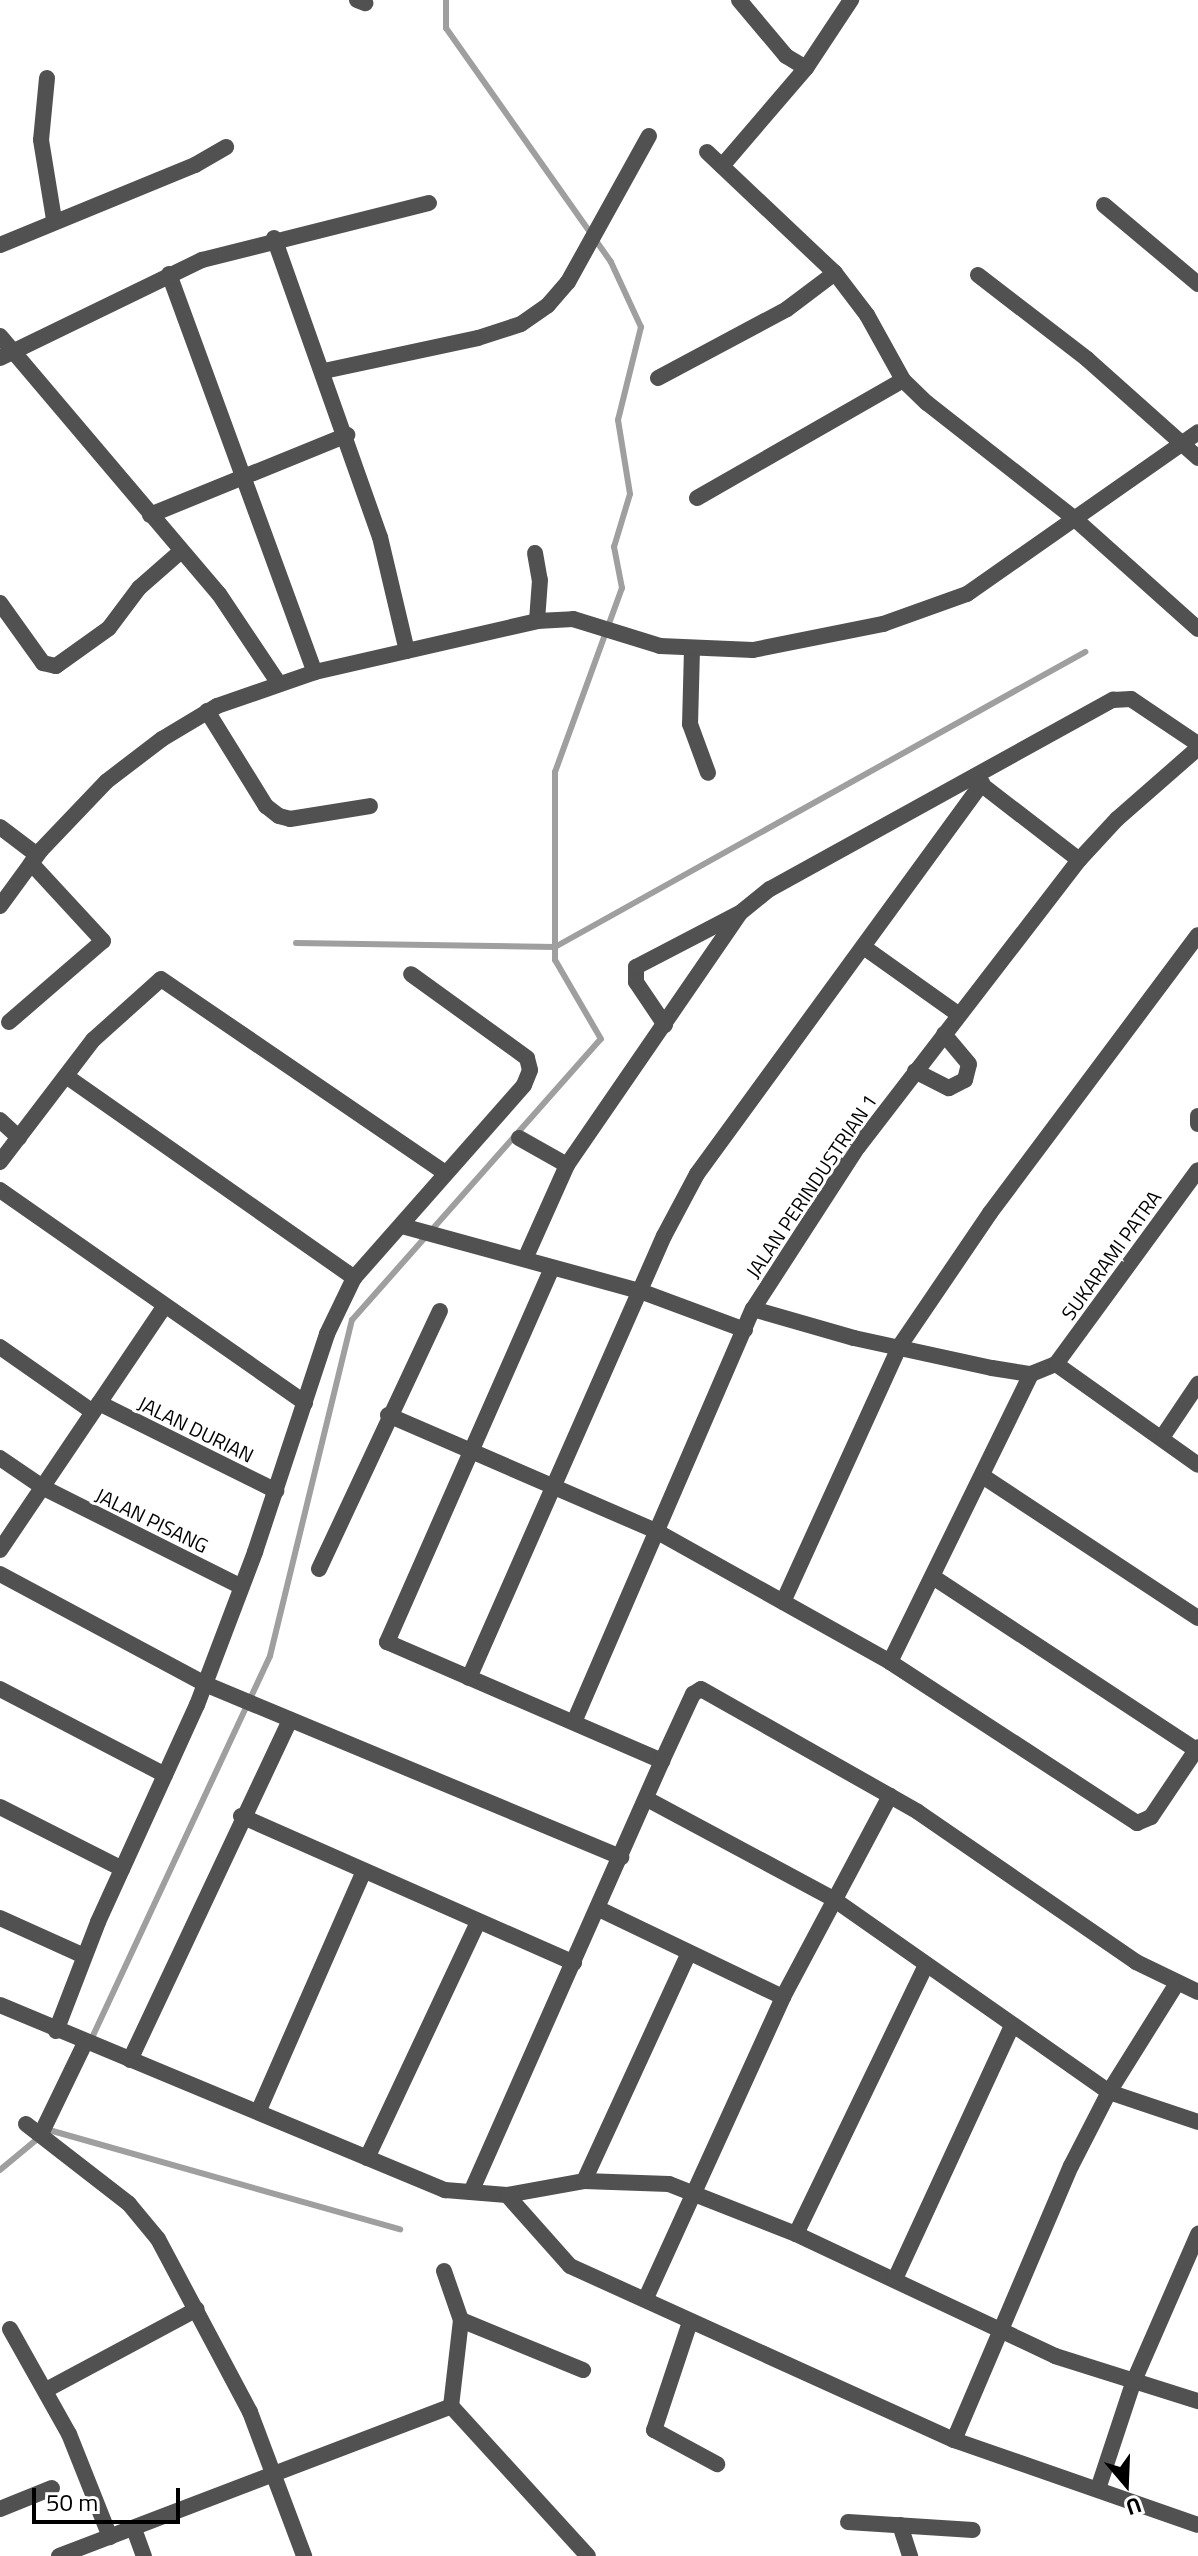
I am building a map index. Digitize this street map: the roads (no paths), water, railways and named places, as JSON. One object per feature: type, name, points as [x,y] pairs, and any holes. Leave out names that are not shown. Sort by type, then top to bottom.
[{"type":"street","points":[[739,0],[786,56],[806,68]]},
{"type":"street","points":[[722,166],[806,68],[851,0]]},
{"type":"street","points":[[47,78],[41,140],[54,219]]},
{"type":"street","points":[[324,371],[521,324],[548,305],[591,243],[649,136]]},
{"type":"street","points":[[0,245],[54,219],[195,165],[226,147]]},
{"type":"street","points":[[707,152],[835,273],[867,315],[903,380],[957,428],[1075,519],[1198,629]]},
{"type":"street","points":[[278,682],[219,594],[3,348],[169,274],[274,238],[429,203]]},
{"type":"street","points":[[1104,205],[1198,284]]},
{"type":"street","points":[[274,238],[347,435],[380,537],[407,651]]},
{"type":"street","points":[[658,378],[787,309],[835,273]]},
{"type":"street","points":[[169,274],[315,672]]},
{"type":"street","points":[[978,275],[1087,359],[1198,458]]},
{"type":"street","points":[[697,498],[903,380]]},
{"type":"street","points":[[0,906],[34,859],[132,759],[207,711],[278,682],[537,621],[573,619],[660,646],[692,649],[794,645],[927,611],[1008,568],[1198,432]]},
{"type":"street","points":[[150,515],[347,435]]},
{"type":"street","points":[[0,603],[43,663],[56,666],[109,628],[139,588],[180,552]]},
{"type":"street","points":[[535,553],[540,580],[537,621]]},
{"type":"street","points":[[692,649],[690,724],[708,773]]},
{"type":"street","points":[[665,1025],[636,982],[636,967],[740,913],[770,889],[976,779],[1113,700],[1131,699],[1198,746]]},
{"type":"street","points":[[207,711],[266,806],[279,816],[290,819],[370,806]]},
{"type":"street","name":"JALAN PERINDUSTRIAN 1","points":[[574,1722],[753,1309],[858,1147],[1079,860],[1117,819],[1198,746]]},
{"type":"street","points":[[976,779],[1079,860]]},
{"type":"street","points":[[469,1678],[640,1291],[697,1174],[865,948],[976,779]]},
{"type":"street","points":[[0,827],[34,859],[103,941],[9,1022]]},
{"type":"street","points":[[525,1259],[567,1165],[740,913]]},
{"type":"street","points":[[783,1602],[899,1347],[998,1202],[1196,942]]},
{"type":"street","points":[[865,948],[958,1014]]},
{"type":"street","points":[[56,2031],[84,1956],[205,1684],[276,1491],[327,1334],[354,1278],[408,1228],[445,1173],[524,1085],[530,1070],[527,1058],[411,974]]},
{"type":"street","points":[[0,1162],[93,1040],[154,982],[167,980],[445,1173]]},
{"type":"street","points":[[915,1071],[949,1088],[970,1074],[966,1058],[944,1034]]},
{"type":"street","points":[[66,1076],[354,1278]]},
{"type":"street","points":[[1198,1116],[1198,1124]]},
{"type":"street","points":[[0,1120],[19,1138]]},
{"type":"street","points":[[519,1138],[567,1165]]},
{"type":"street","name":"SUKARAMI PATRA","points":[[1056,1364],[1198,1170]]},
{"type":"street","points":[[0,1190],[163,1308],[305,1403]]},
{"type":"street","points":[[408,1228],[640,1291],[745,1330]]},
{"type":"street","points":[[552,1268],[387,1640],[662,1761]]},
{"type":"street","points":[[0,1550],[163,1308]]},
{"type":"street","points":[[753,1309],[899,1347],[1031,1374],[1056,1364],[1163,1436],[1198,1465]]},
{"type":"street","points":[[319,1569],[388,1415],[440,1311]]},
{"type":"street","name":"JALAN DURIAN","points":[[0,1347],[96,1407],[276,1491]]},
{"type":"street","points":[[890,1662],[984,1477],[1031,1374]]},
{"type":"street","points":[[1163,1436],[1198,1384]]},
{"type":"street","points":[[388,1415],[656,1531],[890,1662],[1137,1823],[1151,1817],[1197,1748],[933,1577]]},
{"type":"street","name":"JALAN PISANG","points":[[0,1458],[44,1488],[242,1587]]},
{"type":"street","points":[[984,1477],[1198,1618]]},
{"type":"street","points":[[0,1574],[205,1684],[621,1857]]},
{"type":"street","points":[[0,1689],[165,1775]]},
{"type":"street","points":[[471,2192],[662,1761],[693,1694],[701,1689],[890,1796],[1136,1962],[1198,1992]]},
{"type":"street","points":[[130,2060],[241,1816],[290,1720]]},
{"type":"street","points":[[646,2298],[783,1997],[832,1898],[890,1796]]},
{"type":"street","points":[[647,1799],[832,1898],[1109,2092],[1198,2122]]},
{"type":"street","points":[[0,1807],[122,1869]]},
{"type":"street","points":[[241,1816],[477,1924],[574,1963]]},
{"type":"street","points":[[259,2110],[363,1873]]},
{"type":"street","points":[[599,1909],[783,1997]]},
{"type":"street","points":[[0,1918],[84,1956]]},
{"type":"street","points":[[367,2158],[477,1924]]},
{"type":"street","points":[[584,2181],[689,1953]]},
{"type":"street","points":[[796,2234],[926,1965]]},
{"type":"street","points":[[954,2440],[1109,2092],[1177,1983]]},
{"type":"street","points":[[0,2005],[56,2031],[259,2110],[445,2190],[507,2195],[584,2181],[653,2180],[692,2192],[796,2234],[1001,2332],[1133,2383],[1198,2401]]},
{"type":"street","points":[[895,2279],[1012,2026]]},
{"type":"street","points":[[88,2044],[40,2134],[146,2221],[197,2309],[250,2412],[304,2556]]},
{"type":"street","points":[[507,2195],[570,2266],[954,2440],[1198,2525]]},
{"type":"street","points":[[1098,2489],[1133,2383],[1192,2262],[1198,2234]]},
{"type":"street","points":[[444,2271],[461,2320],[451,2406],[588,2556]]},
{"type":"street","points":[[46,2390],[197,2309]]},
{"type":"street","points":[[461,2320],[583,2370]]},
{"type":"street","points":[[690,2322],[654,2430],[717,2464]]},
{"type":"street","points":[[10,2329],[46,2390],[110,2537]]},
{"type":"street","points":[[59,2556],[451,2406]]},
{"type":"street","points":[[0,2509],[52,2488]]},
{"type":"street","points":[[848,2522],[973,2530]]},
{"type":"street","points":[[900,2525],[910,2556]]},
{"type":"street","points":[[134,2529],[144,2556]]},
{"type":"waterway","points":[[90,2042],[270,1656],[352,1320],[601,1039],[555,960],[555,772],[622,588],[614,547],[630,494],[618,420],[641,327],[611,262],[446,28],[446,0]]},
{"type":"waterway","points":[[296,943],[555,947],[1085,652]]},
{"type":"waterway","points":[[49,2130],[400,2229]]},
{"type":"waterway","points":[[0,2170],[41,2136]]}]
